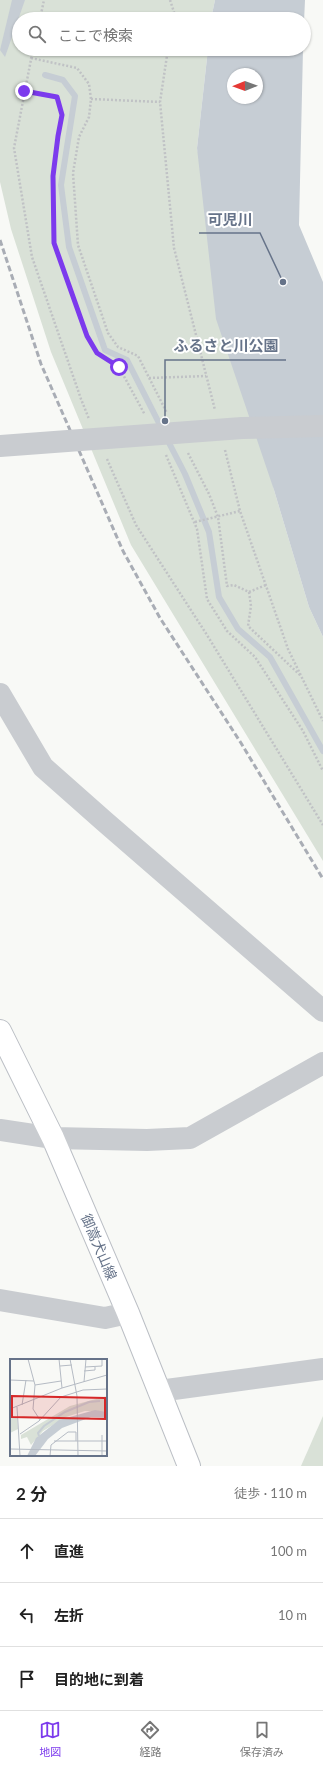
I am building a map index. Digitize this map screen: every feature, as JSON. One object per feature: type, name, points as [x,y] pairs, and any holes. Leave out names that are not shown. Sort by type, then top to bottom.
[{"type":"main road","name":"御嵩犬山線","points":[[0,1031],[53,1138],[128,1313],[189,1466]]},
{"type":"street","points":[[0,446],[242,428],[323,426]]},
{"type":"street","points":[[0,694],[43,767],[104,822],[323,1011]]},
{"type":"street","points":[[0,1130],[53,1138],[147,1140],[190,1138],[323,1063]]},
{"type":"street","points":[[0,1300],[105,1318],[128,1313]]},
{"type":"street","points":[[159,1391],[323,1369]]},
{"type":"path","points":[[41,12],[44,0]]},
{"type":"path","points":[[170,0],[174,12]]},
{"type":"path","points":[[167,56],[160,102],[174,248],[216,414]]},
{"type":"path","points":[[31,58],[77,68],[89,84],[91,99],[89,117],[79,137],[73,173],[78,245],[108,333],[118,346],[138,356],[170,419]]},
{"type":"path","points":[[24,91],[57,97],[62,115],[53,176],[54,243],[87,336],[97,353],[119,367],[148,421]]},
{"type":"path","points":[[91,99],[160,102]]},
{"type":"path","points":[[149,378],[206,376]]},
{"type":"path","points":[[223,444],[240,511],[288,649],[323,721]]},
{"type":"path","points":[[184,446],[209,494],[218,517],[227,586],[234,586],[249,592],[266,585]]},
{"type":"path","points":[[165,454],[197,529],[207,599],[227,631],[255,657],[303,731],[323,771]]},
{"type":"path","points":[[194,522],[240,511]]},
{"type":"path","points":[[249,592],[251,606],[248,626],[301,676]]},
{"type":"shaded area","points":[[0,0],[215,0],[212,12],[12,12],[12,56],[207,56],[197,148],[274,490],[309,607],[323,637],[323,861],[131,545],[51,352],[11,229],[0,182]]},
{"type":"shaded area","points":[[12,0],[25,0],[21,12],[12,12],[12,37],[5,57],[0,50]]},
{"type":"shaded area","points":[[215,0],[305,0],[304,12],[212,12]]},
{"type":"shaded area","points":[[207,56],[303,56],[299,225],[323,282],[323,637],[309,607],[274,490],[216,319],[197,148]]},
{"type":"shaded area","points":[[323,1416],[323,1466],[301,1466]]},
{"type":"waterway","points":[[45,75],[63,80],[75,96],[61,185],[69,247],[105,350],[127,360],[162,429]]},
{"type":"waterway","points":[[166,437],[185,474],[209,532],[219,597],[238,629],[270,657],[323,751]]},
{"type":"railway","points":[[0,240],[41,364],[123,551],[160,618],[241,743],[323,879]]},
{"type":"place","name":"可児川","points":[[283,282]]},
{"type":"place","name":"ふるさと川公園","points":[[165,421]]},
{"type":"route","points":[[24,91],[57,97],[62,115],[53,176],[54,243],[87,336],[97,353],[119,367]]}]
